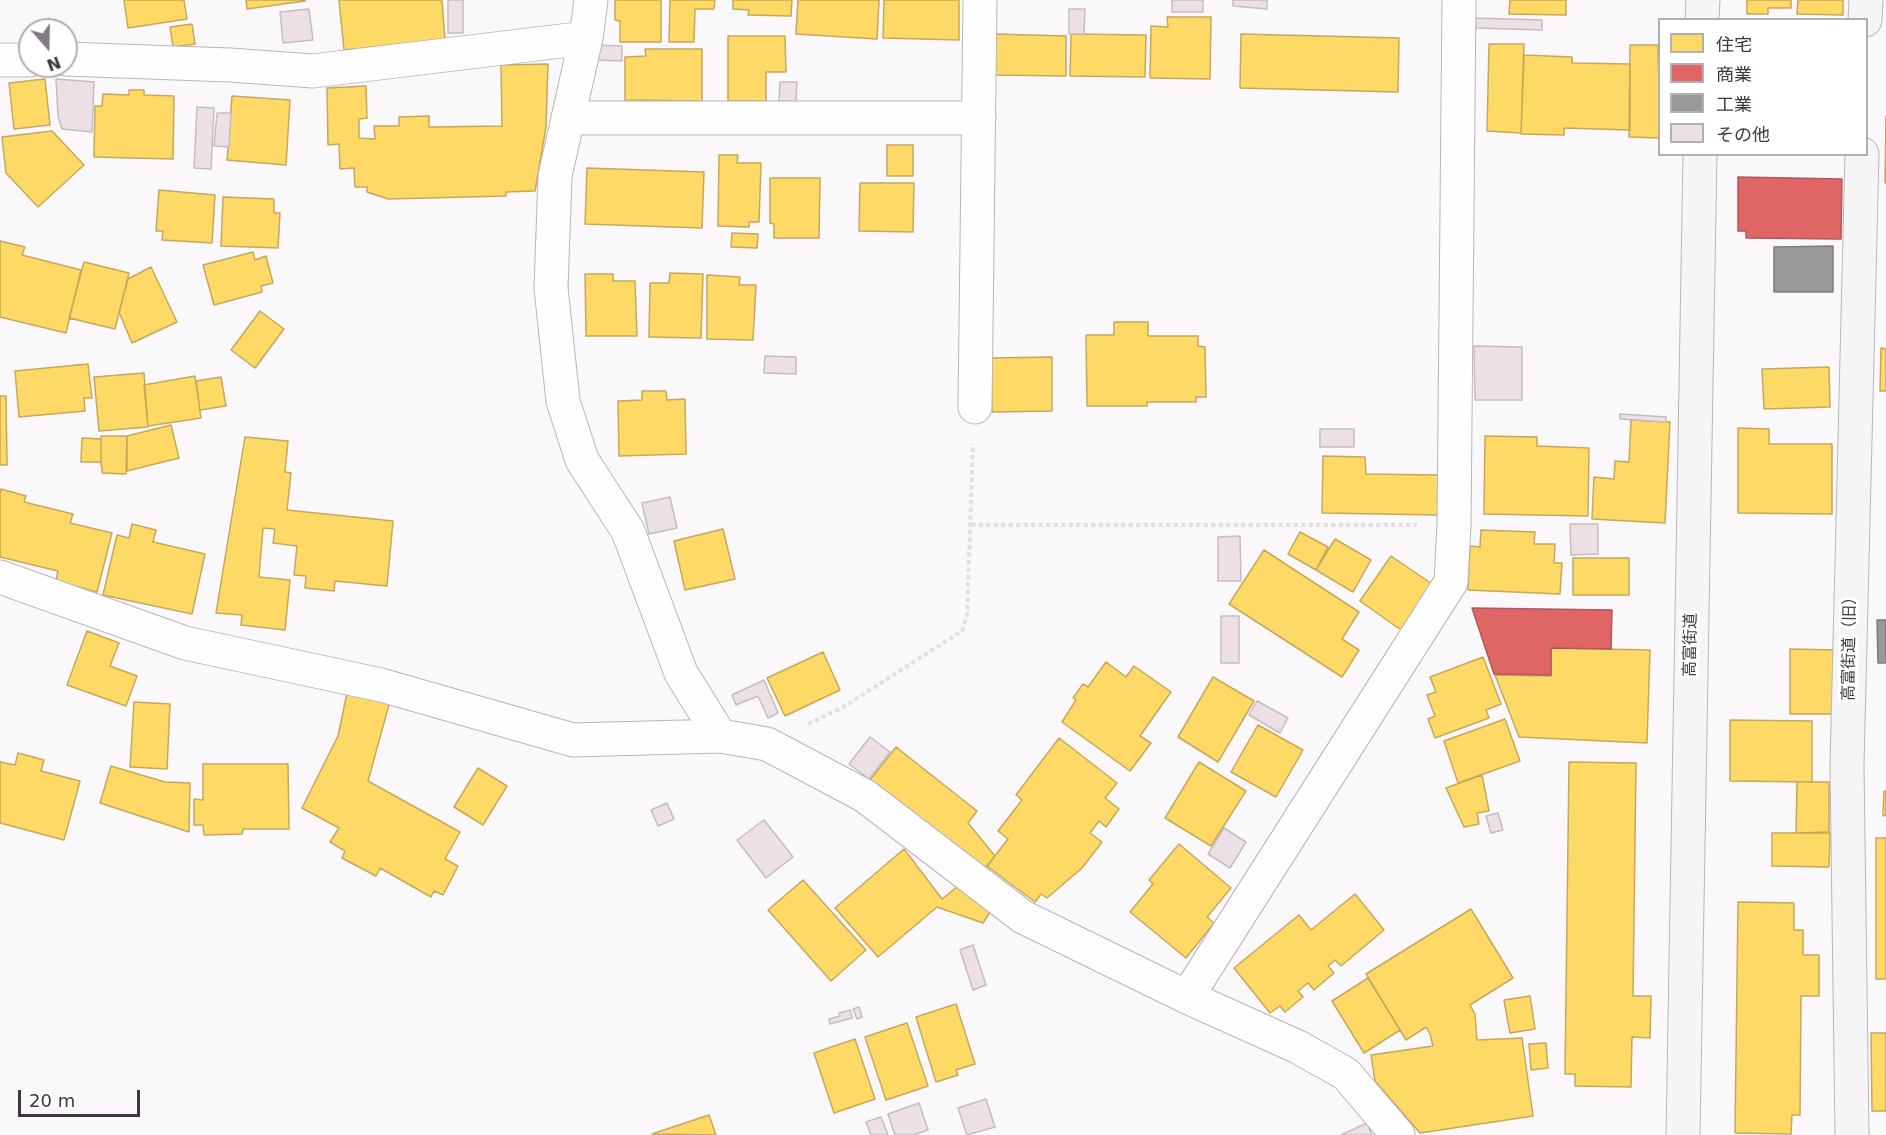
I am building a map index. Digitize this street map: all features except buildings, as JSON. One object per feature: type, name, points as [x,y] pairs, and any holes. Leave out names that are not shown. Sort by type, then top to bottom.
[{"type":"street","points":[[591,0],[586,38],[555,176],[552,288],[563,401],[582,460],[628,531],[681,673],[720,736]]},
{"type":"street","points":[[975,407],[980,0]]},
{"type":"street","points":[[1187,997],[1451,582],[1454,525],[1459,0]]},
{"type":"street","points":[[1702,0],[1702,18]]},
{"type":"street","points":[[78,59],[230,65],[313,71],[586,38]]},
{"type":"street","points":[[0,60],[18,60]]},
{"type":"street","points":[[568,118],[979,118]]},
{"type":"street","name":"高富街道","points":[[1683,1135],[1700,156]]},
{"type":"street","name":"高富街道（旧）","points":[[1852,1135],[1847,765],[1862,156]]},
{"type":"street","points":[[0,578],[185,643],[381,685],[573,740],[720,736],[767,744],[866,796],[1023,917],[1187,997],[1298,1047],[1346,1074],[1398,1135]]},
{"type":"path","points":[[767,744],[845,706],[962,631],[967,615],[975,407]]},
{"type":"path","points":[[971,525],[1454,525]]}]
